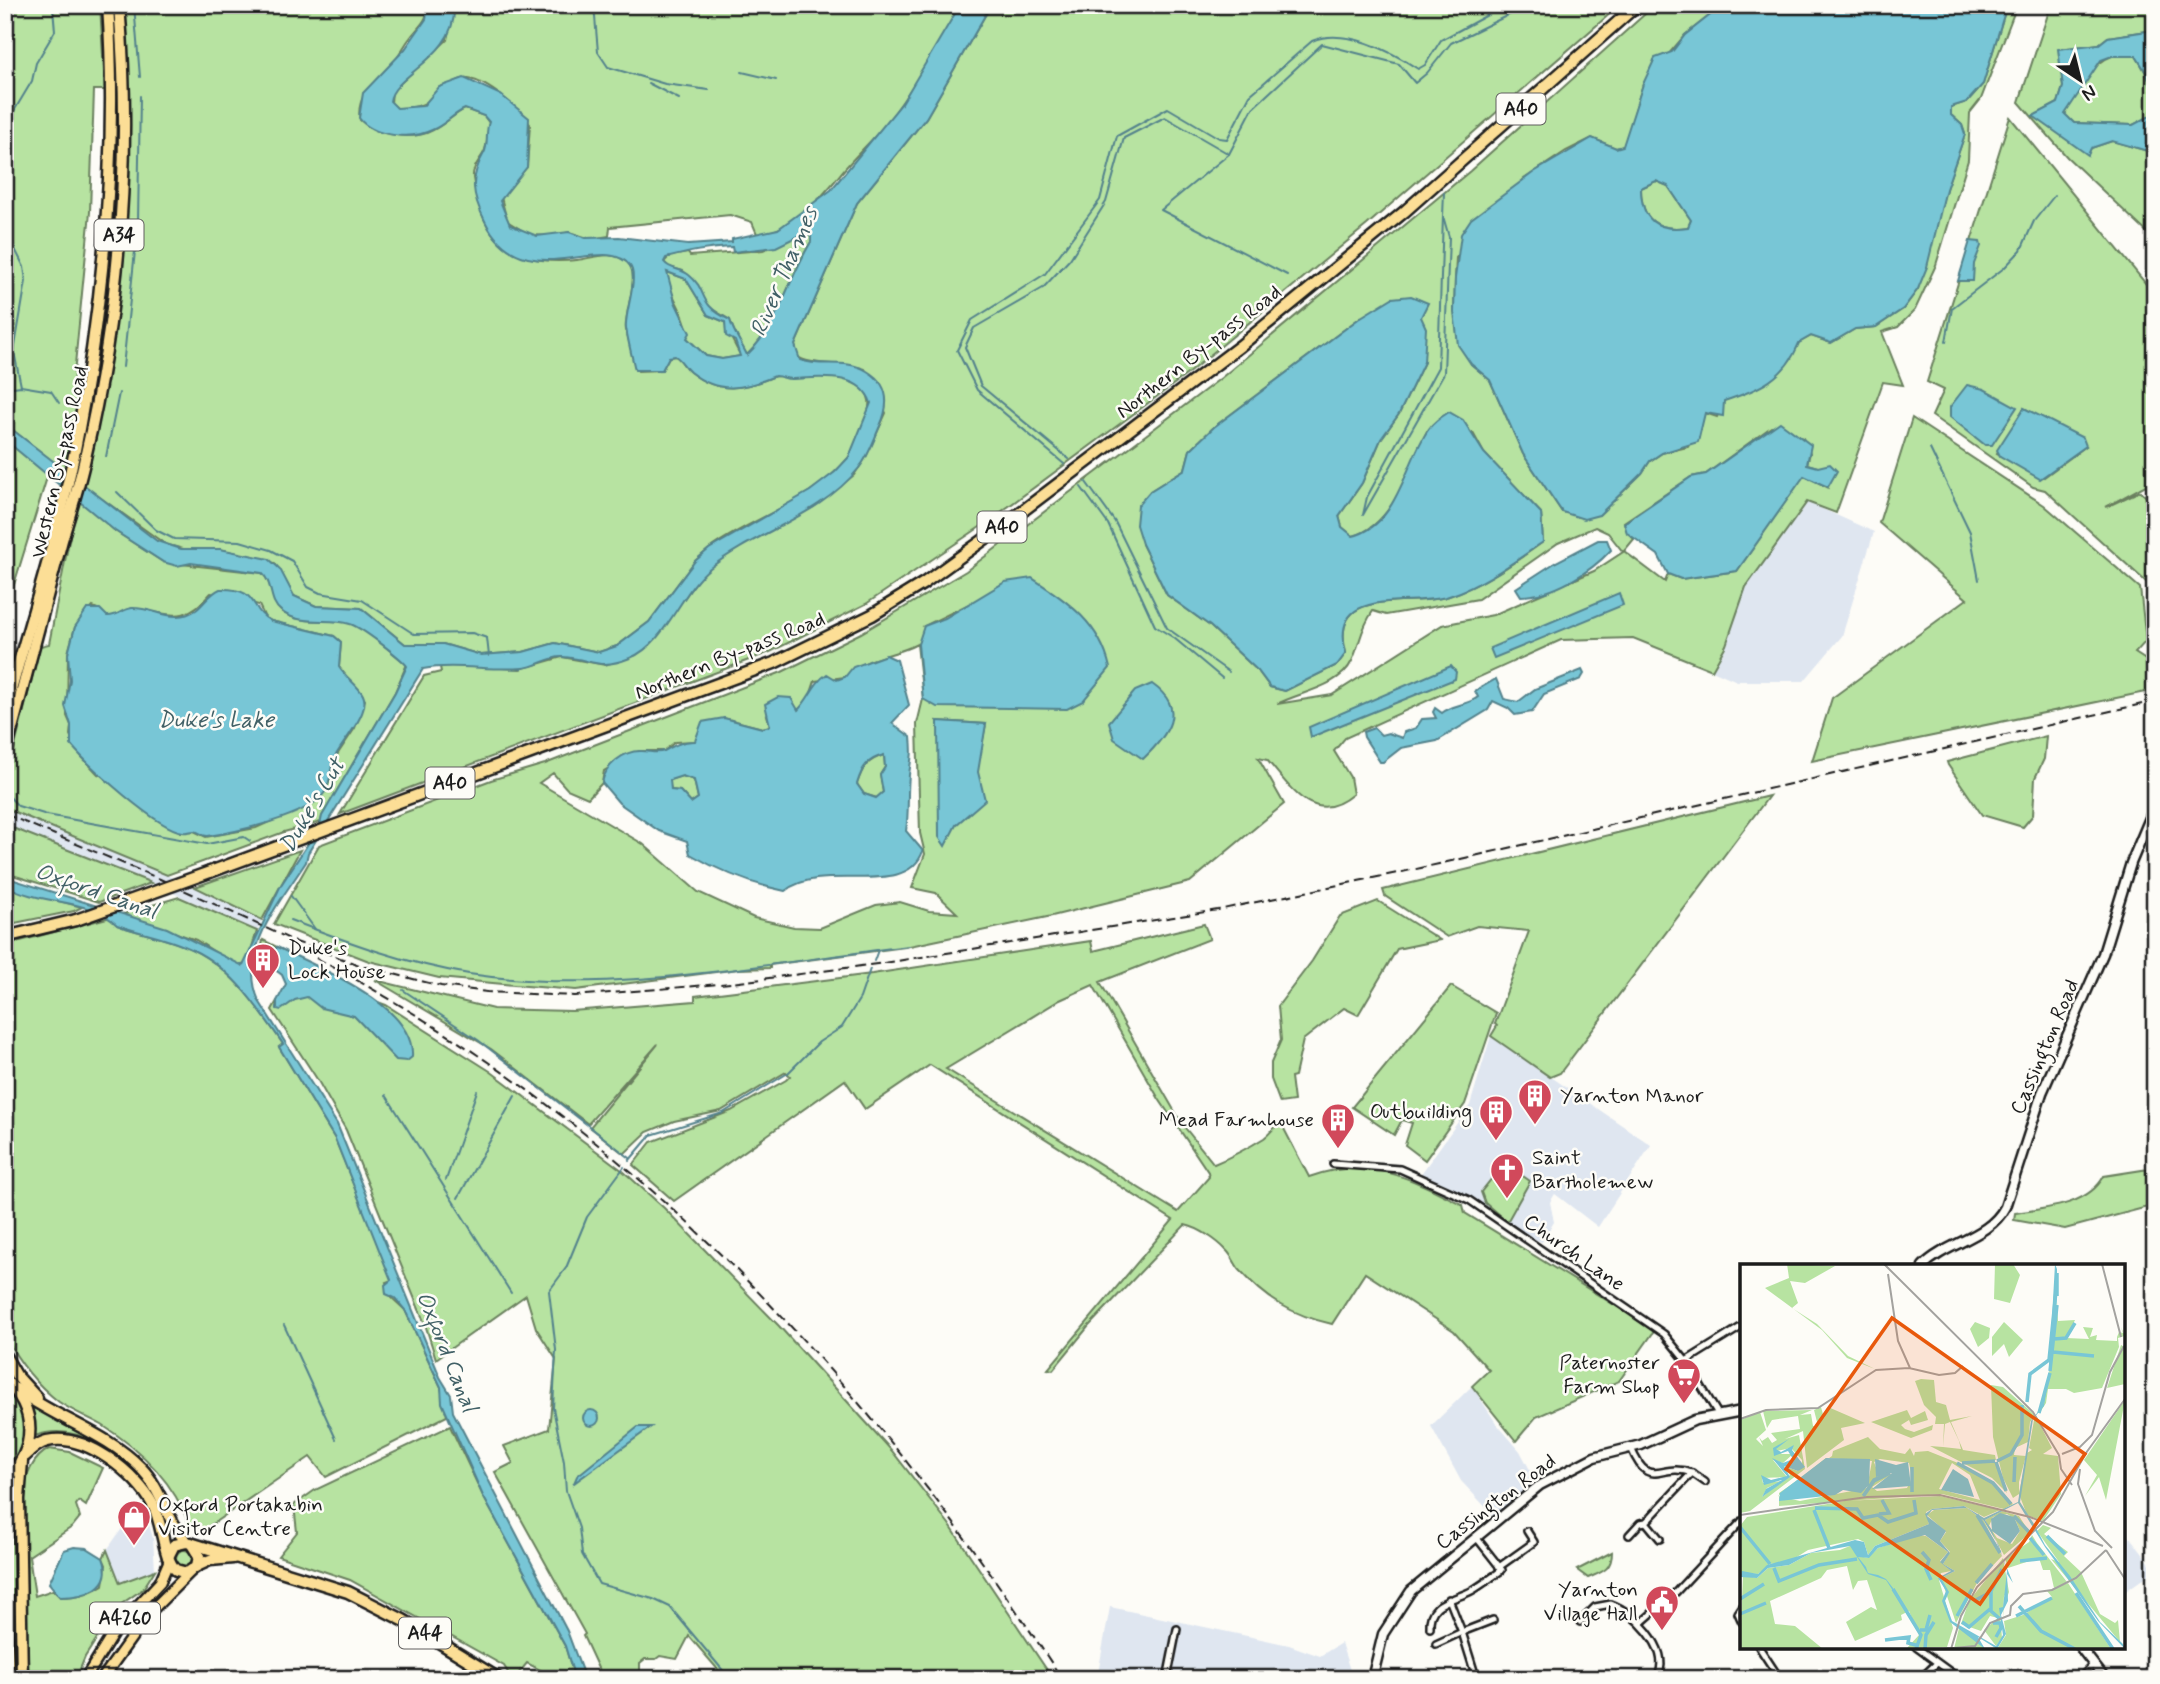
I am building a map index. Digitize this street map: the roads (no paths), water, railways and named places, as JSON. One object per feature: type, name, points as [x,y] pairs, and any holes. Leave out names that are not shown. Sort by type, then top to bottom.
[{"type":"highway","name":"Western By-pass Road","points":[[5,755],[66,508],[97,317],[113,116],[108,5]]},
{"type":"highway","name":"Western By-pass Road","points":[[5,712],[66,508],[85,461],[103,370],[117,260],[123,114],[119,5]]},
{"type":"highway","name":"Northern By-pass Road","points":[[5,937],[76,920],[774,663],[872,615],[924,583],[1073,475],[1240,346],[1404,212],[1637,5]]},
{"type":"highway","points":[[5,1356],[26,1388],[71,1423]]},
{"type":"highway","points":[[5,1380],[140,1466],[158,1490],[177,1531],[198,1550],[194,1568],[179,1572],[169,1559],[154,1505],[132,1476],[99,1452],[60,1440],[46,1441],[23,1458],[5,1479]]},
{"type":"highway","points":[[16,1389],[24,1403],[30,1428],[23,1458],[22,1679]]},
{"type":"highway","points":[[169,1559],[174,1545],[189,1543]]},
{"type":"highway","name":"A44","points":[[189,1543],[348,1592],[403,1620],[499,1679]]},
{"type":"highway","name":"A44","points":[[194,1568],[217,1559],[237,1558]]},
{"type":"highway","points":[[5,1613],[9,1679]]},
{"type":"main road","name":"A4260","points":[[85,1679],[116,1629],[160,1582],[169,1559]]},
{"type":"main road","name":"A4260","points":[[102,1679],[149,1613],[194,1568]]},
{"type":"street","name":"Cassington Road","points":[[1925,1264],[1935,1255],[1994,1223],[2005,1208],[2042,1093],[2103,954],[2131,863],[2155,806]]},
{"type":"street","name":"Church Lane","points":[[1333,1164],[1400,1169],[1476,1204],[1664,1334],[1686,1361],[1718,1414]]},
{"type":"street","points":[[1686,1361],[1740,1328]]},
{"type":"street","name":"Cassington Road","points":[[1372,1679],[1383,1634],[1411,1591],[1475,1536],[1563,1471],[1594,1457],[1631,1448],[1685,1423],[1740,1411]]},
{"type":"street","points":[[1631,1448],[1639,1468],[1652,1475],[1676,1469],[1692,1473],[1705,1482]]},
{"type":"street","points":[[1629,1535],[1640,1523],[1646,1522],[1692,1473]]},
{"type":"street","points":[[1646,1522],[1660,1539]]},
{"type":"street","points":[[1642,1622],[1675,1592],[1740,1523]]},
{"type":"street","points":[[1499,1567],[1534,1542],[1527,1531]]},
{"type":"street","points":[[1430,1628],[1433,1610],[1449,1599],[1473,1590],[1502,1570],[1475,1536]]},
{"type":"street","points":[[1449,1599],[1470,1650],[1475,1674]]},
{"type":"street","points":[[1590,1624],[1582,1620],[1595,1607],[1611,1604],[1642,1622],[1661,1664],[1659,1674],[1653,1679]]},
{"type":"street","points":[[1436,1644],[1493,1620]]},
{"type":"street","points":[[1167,1679],[1177,1629]]},
{"type":"street","points":[[1760,1649],[1780,1679]]},
{"type":"street","points":[[1919,1649],[1960,1679]]},
{"type":"street","points":[[2081,1649],[2105,1679]]},
{"type":"street","points":[[1920,1679],[1937,1663]]},
{"type":"street","points":[[2079,1679],[2093,1665]]},
{"type":"street","points":[[1460,1679],[1475,1674],[1506,1679]]},
{"type":"water","points":[[428,5],[454,5],[453,23],[446,38],[394,91],[390,101],[397,108],[423,106],[439,87],[464,78],[501,95],[529,118],[527,167],[500,201],[510,225],[537,236],[569,232],[586,238],[619,237],[688,245],[732,242],[732,239],[778,229],[831,190],[902,103],[960,5],[991,5],[926,118],[857,203],[795,345],[800,360],[859,367],[880,382],[886,395],[885,410],[859,468],[844,485],[826,499],[710,568],[699,578],[654,641],[630,658],[610,664],[558,657],[523,668],[423,669],[308,853],[306,862],[274,910],[257,946],[253,964],[259,1001],[337,1124],[440,1377],[451,1395],[453,1412],[567,1631],[585,1679],[575,1679],[565,1646],[483,1496],[442,1403],[441,1387],[405,1310],[395,1298],[386,1294],[385,1285],[391,1280],[335,1139],[279,1047],[283,1044],[263,1015],[229,975],[200,954],[176,943],[117,925],[92,910],[19,892],[5,885],[5,877],[167,928],[243,966],[281,885],[320,825],[322,816],[395,692],[407,666],[355,626],[342,622],[297,619],[281,611],[274,602],[266,577],[262,573],[191,563],[177,566],[163,562],[115,531],[5,440],[5,424],[157,541],[181,549],[220,549],[269,559],[280,569],[294,596],[316,606],[361,608],[405,644],[443,644],[481,655],[523,652],[555,643],[599,652],[617,646],[649,622],[695,561],[709,549],[810,491],[835,472],[849,457],[871,403],[866,393],[848,381],[775,376],[742,387],[721,387],[690,372],[675,356],[669,357],[662,370],[635,370],[626,328],[633,278],[630,266],[618,257],[602,255],[541,260],[520,256],[501,244],[485,221],[474,187],[476,171],[486,146],[489,122],[484,116],[465,109],[432,130],[404,136],[383,133],[359,118],[363,93],[405,49],[426,19]],"holes":[[[802,234],[811,236],[811,242],[776,315],[747,355],[730,320],[707,303],[695,281],[686,273],[664,262],[666,258],[706,249],[732,247],[733,252],[776,247]],[[667,272],[686,279],[708,315],[725,322],[726,336],[735,341],[740,356],[722,359],[706,356],[687,338],[690,333],[675,302]]]},
{"type":"water","points":[[1723,5],[2007,5],[1983,84],[1967,102],[1951,107],[1951,115],[1962,125],[1965,134],[1946,189],[1927,267],[1918,289],[1903,309],[1876,327],[1855,329],[1831,343],[1811,336],[1799,343],[1786,366],[1769,381],[1724,401],[1723,416],[1705,413],[1698,442],[1662,453],[1650,461],[1642,473],[1599,515],[1584,519],[1562,512],[1523,454],[1490,380],[1471,364],[1458,345],[1454,312],[1461,234],[1471,219],[1534,172],[1592,138],[1616,148],[1623,146],[1643,84],[1655,58],[1672,52],[1685,35]],"holes":[[[1656,181],[1668,186],[1691,220],[1688,227],[1668,228],[1660,225],[1648,216],[1644,208],[1641,188]]]},
{"type":"water","points":[[2155,26],[2155,99],[2147,74],[2136,56],[2112,56],[2101,60],[2065,114],[2074,123],[2133,125],[2150,116],[2155,101],[2155,153],[2112,141],[2091,148],[2088,155],[2033,116],[2058,103],[2063,87],[2058,49],[2099,44],[2108,37],[2147,31]]},
{"type":"water","points":[[1970,241],[1980,242],[1981,246],[1974,264],[1973,281],[1958,281]]},
{"type":"water","points":[[1411,296],[1428,303],[1421,317],[1426,328],[1424,362],[1399,414],[1381,439],[1362,483],[1339,516],[1342,527],[1353,536],[1368,530],[1380,519],[1399,491],[1428,430],[1449,412],[1463,420],[1484,453],[1541,513],[1543,542],[1486,579],[1449,596],[1377,603],[1361,608],[1349,616],[1344,631],[1346,653],[1337,665],[1285,691],[1270,687],[1258,671],[1210,626],[1167,595],[1142,544],[1136,525],[1138,505],[1150,491],[1185,469],[1190,450],[1214,427],[1361,317],[1392,298]]},
{"type":"water","points":[[1967,385],[1984,389],[2017,407],[1992,445],[1985,445],[1950,417],[1950,407]]},
{"type":"water","points":[[2024,408],[2083,438],[2086,446],[2040,479],[2000,456],[1997,450]]},
{"type":"water","points":[[1780,422],[1811,445],[1807,464],[1818,467],[1830,464],[1837,471],[1828,487],[1804,476],[1737,571],[1681,579],[1668,574],[1658,555],[1627,533],[1624,523],[1691,477],[1706,474]]},
{"type":"water","points":[[1598,540],[1607,540],[1611,550],[1581,575],[1558,588],[1521,596],[1516,588],[1556,562]]},
{"type":"water","points":[[1032,578],[1081,615],[1099,638],[1105,652],[1110,668],[1083,701],[1067,709],[937,707],[923,699],[918,644],[924,626],[945,618],[1005,582]]},
{"type":"water","name":"Duke's Lake","points":[[220,589],[242,592],[271,621],[334,636],[341,642],[339,667],[361,691],[364,702],[359,720],[333,761],[327,788],[316,801],[304,809],[271,822],[206,836],[196,831],[184,832],[171,828],[141,809],[107,781],[71,745],[71,725],[65,706],[70,680],[68,654],[75,627],[87,609],[100,609],[107,616],[140,608],[180,616],[196,610]]},
{"type":"water","points":[[1619,593],[1623,605],[1494,658],[1490,648]]},
{"type":"water","points":[[886,655],[897,660],[909,705],[892,723],[911,737],[906,831],[923,851],[914,866],[900,874],[821,879],[801,882],[785,891],[760,885],[724,872],[690,854],[687,841],[659,831],[619,803],[602,783],[611,765],[622,756],[635,751],[661,752],[681,743],[695,741],[702,722],[724,718],[762,728],[770,726],[765,704],[778,697],[791,698],[798,710],[827,674],[837,680],[845,677],[853,667]],"holes":[[[884,755],[885,767],[880,775],[883,792],[876,798],[864,794],[857,784],[861,773],[869,762]],[[682,776],[694,780],[698,798],[691,803],[680,791],[671,790],[670,780]]]},
{"type":"water","points":[[1451,666],[1456,672],[1455,679],[1311,737],[1309,727]]},
{"type":"water","points":[[1582,670],[1584,674],[1581,679],[1544,694],[1532,712],[1515,715],[1508,708],[1493,701],[1488,710],[1437,741],[1401,748],[1383,762],[1380,762],[1364,737],[1363,732],[1374,728],[1381,735],[1388,733],[1402,738],[1404,732],[1416,728],[1422,719],[1436,718],[1433,712],[1435,708],[1442,713],[1474,700],[1478,697],[1475,691],[1496,679],[1504,699],[1518,702],[1535,689]]},
{"type":"water","points":[[1152,684],[1163,693],[1172,712],[1160,741],[1143,759],[1114,739],[1109,722],[1135,691]]},
{"type":"water","points":[[938,721],[986,724],[978,772],[985,800],[956,825],[945,846],[939,837]]},
{"type":"water","points":[[277,947],[338,977],[382,1005],[398,1021],[409,1038],[412,1057],[407,1061],[396,1060],[354,1016],[321,1008],[307,997],[295,1000],[281,1010],[277,1009],[277,1001],[286,984],[282,975],[270,966],[272,952]]},
{"type":"water","points":[[588,1410],[594,1410],[599,1418],[597,1424],[588,1426],[583,1421],[583,1415]]},
{"type":"water","points":[[638,1427],[651,1427],[574,1483],[577,1476]]},
{"type":"water","points":[[74,1547],[87,1548],[103,1558],[105,1577],[101,1584],[88,1593],[60,1597],[49,1583],[64,1550]]},
{"type":"waterway","points":[[5,126],[32,81],[36,63],[55,31],[53,8],[56,5]]},
{"type":"waterway","points":[[134,5],[140,77]]},
{"type":"waterway","points":[[594,5],[598,52],[608,67],[665,84],[709,90]]},
{"type":"waterway","points":[[1064,464],[977,390],[957,350],[972,320],[1045,274],[1100,200],[1117,136],[1168,108],[1219,138],[1227,139],[1250,95],[1312,41],[1325,37],[1352,39],[1395,55],[1418,69],[1425,65],[1441,40],[1506,5]]},
{"type":"waterway","points":[[1069,459],[981,386],[965,347],[974,328],[1043,288],[1070,259],[1106,202],[1124,138],[1165,117],[1229,154],[1253,108],[1322,44],[1399,64],[1415,83],[1427,73],[1451,43],[1529,5]]},
{"type":"waterway","points":[[742,72],[776,80]]},
{"type":"waterway","points":[[648,83],[679,99]]},
{"type":"waterway","points":[[123,367],[138,222],[140,96]]},
{"type":"waterway","points":[[1229,154],[1161,210],[1287,275]]},
{"type":"waterway","points":[[1443,216],[1449,237],[1444,373],[1363,515],[1367,497],[1438,367],[1443,216],[1444,193]]},
{"type":"waterway","points":[[1946,342],[1952,308],[2004,268],[2021,250],[2034,221],[2054,196]]},
{"type":"waterway","points":[[5,206],[10,219],[12,243],[24,267],[26,281],[14,352],[21,386]]},
{"type":"waterway","points":[[5,388],[21,386],[51,391],[59,403]]},
{"type":"waterway","points":[[106,457],[119,393]]},
{"type":"waterway","points":[[1930,449],[1970,532],[1979,580]]},
{"type":"waterway","points":[[1086,482],[1115,522],[1167,628],[1229,672]]},
{"type":"waterway","points":[[1081,487],[1108,524],[1155,626],[1174,638],[1222,678]]},
{"type":"waterway","points":[[117,492],[156,530],[174,539],[240,541],[271,550],[292,561],[308,587],[320,593],[362,600],[414,634],[472,633],[487,638],[489,656]]},
{"type":"waterway","points":[[5,792],[18,806],[47,815],[207,844],[244,837],[250,841]]},
{"type":"waterway","points":[[291,896],[315,929]]},
{"type":"waterway","points":[[290,920],[423,964],[469,974],[523,980],[578,981],[689,975],[909,946]]},
{"type":"waterway","points":[[874,961],[878,950]]},
{"type":"waterway","points":[[629,1161],[651,1135],[723,1113],[788,1073],[819,1042],[842,1027],[860,998],[870,969]]},
{"type":"waterway","points":[[403,990],[478,1040],[630,1158]]},
{"type":"waterway","points":[[446,1180],[477,1091]]},
{"type":"waterway","points":[[386,1095],[511,1293]]},
{"type":"waterway","points":[[458,1198],[515,1096]]},
{"type":"waterway","points":[[624,1167],[587,1217],[566,1268],[549,1291],[556,1350],[553,1408],[564,1462],[566,1491],[579,1528],[582,1554],[599,1584],[653,1599],[670,1607],[730,1679]]},
{"type":"waterway","points":[[284,1325],[336,1439]]},
{"type":"railway","points":[[5,814],[160,879],[296,942],[362,966],[441,986],[487,992],[575,996],[731,983],[884,963],[1218,910],[1421,868],[2155,701]]},
{"type":"railway","points":[[316,958],[432,1025],[540,1099],[641,1181],[736,1269],[825,1364],[908,1464],[987,1569],[1062,1679]]},
{"type":"place","name":"Duke's Lock House","points":[[263,990]]},
{"type":"place","name":"Yarnton Manor","points":[[1535,1126]]},
{"type":"place","name":"Outbuilding","points":[[1496,1142]]},
{"type":"place","name":"Mead Farmhouse","points":[[1338,1150]]},
{"type":"place","name":"Saint Bartholemew","points":[[1507,1200]]},
{"type":"place","name":"Paternoster Farm Shop","points":[[1684,1405]]},
{"type":"place","name":"Oxford Portakabin Visitor Centre","points":[[134,1547]]},
{"type":"place","name":"Yarnton Village Hall","points":[[1662,1632]]},
{"type":"water label","name":"River Thames","points":[[785,272]]},
{"type":"water label","name":"Duke's Cut","points":[[313,806]]},
{"type":"water label","name":"Oxford Canal","points":[[96,892]]},
{"type":"water label","name":"Oxford Canal","points":[[446,1352]]}]
